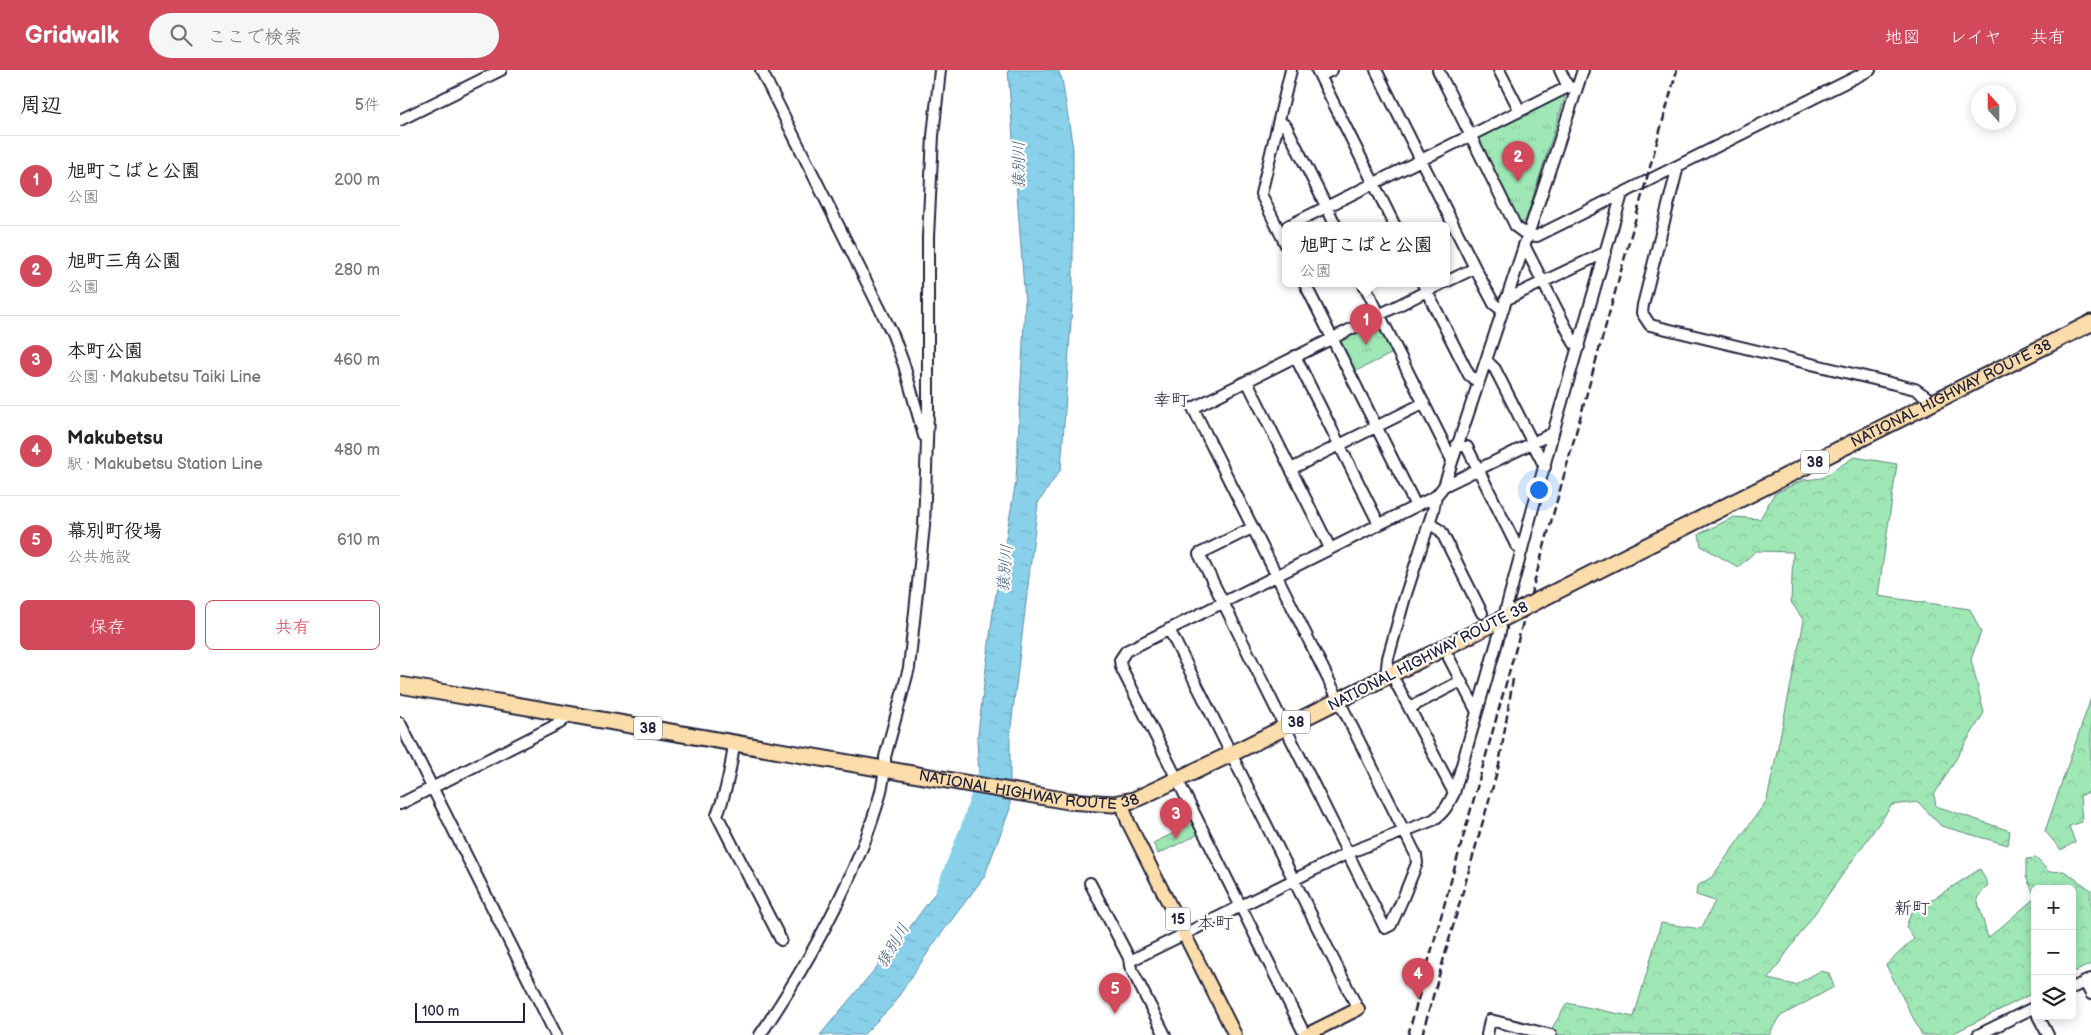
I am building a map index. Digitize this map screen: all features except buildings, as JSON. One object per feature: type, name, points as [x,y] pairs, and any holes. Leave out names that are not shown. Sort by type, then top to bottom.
[{"type":"highway","name":"NATIONAL HIGHWAY ROUTE 38","points":[[400,685],[1068,801],[1122,803],[1134,800],[1231,754],[1339,700],[1391,680],[1511,610],[1539,600],[2091,323]]},
{"type":"main road","name":"15","points":[[1122,803],[1128,822],[1235,1035]]},
{"type":"main road","points":[[1305,1035],[1358,1009]]},
{"type":"street","points":[[400,120],[501,70]]},
{"type":"street","points":[[761,70],[893,334],[904,365],[926,444]]},
{"type":"street","points":[[760,1035],[786,997],[822,936],[854,868],[891,771],[885,757],[909,668],[918,600],[924,526],[928,413],[928,237],[933,136],[940,70]]},
{"type":"street","points":[[1282,225],[1261,194],[1291,70]]},
{"type":"street","points":[[1332,70],[1318,73],[1393,222]]},
{"type":"street","points":[[1376,70],[1475,268],[1494,304],[1502,310]]},
{"type":"street","points":[[1438,70],[1516,227],[1526,240],[1543,282],[1574,343],[1580,347]]},
{"type":"street","points":[[1499,70],[1520,111]]},
{"type":"street","points":[[1560,70],[1572,88]]},
{"type":"street","points":[[1454,793],[1409,708],[1391,680],[1388,658],[1436,496],[1444,486],[1526,240],[1572,88],[1583,70]]},
{"type":"street","points":[[1526,240],[1870,70]]},
{"type":"street","points":[[1296,222],[1520,111],[1572,88]]},
{"type":"street","points":[[1278,121],[1286,126],[1334,222]]},
{"type":"street","points":[[1678,166],[1642,305],[1642,313],[1650,325],[1915,389],[1934,402]]},
{"type":"street","points":[[1511,610],[1522,551],[1622,194]]},
{"type":"street","points":[[1505,300],[1606,252]]},
{"type":"street","points":[[1450,280],[1475,268]]},
{"type":"street","points":[[1306,287],[1416,506]]},
{"type":"street","points":[[1366,287],[1452,460]]},
{"type":"street","points":[[1252,528],[1199,554],[1384,928],[1391,925],[1417,863],[1416,855],[1193,408],[1380,315],[1425,287],[1469,375],[1478,382]]},
{"type":"street","points":[[1295,356],[1379,524]]},
{"type":"street","points":[[1486,360],[1495,369],[1545,467]]},
{"type":"street","points":[[1247,380],[1330,548]]},
{"type":"street","points":[[1291,469],[1424,403]]},
{"type":"street","points":[[1444,486],[1554,433]]},
{"type":"street","points":[[1457,444],[1467,447],[1516,545],[1522,551]]},
{"type":"street","points":[[1305,1035],[1176,780],[1121,667],[1120,660],[1126,651],[1436,496]]},
{"type":"street","points":[[1429,523],[1441,531],[1482,613]]},
{"type":"street","points":[[1130,961],[1348,853],[1405,832],[1433,820],[1441,814],[1454,793],[1476,710],[1501,628]]},
{"type":"street","points":[[1169,629],[1358,1009]]},
{"type":"street","points":[[1449,658],[1476,710]]},
{"type":"street","points":[[1409,708],[1461,681]]},
{"type":"street","points":[[400,804],[560,723],[569,715]]},
{"type":"street","points":[[400,723],[556,1035]]},
{"type":"street","points":[[734,743],[731,772],[717,815],[781,940]]},
{"type":"street","points":[[1090,884],[1130,961],[1130,966],[1165,1035]]},
{"type":"street","points":[[2076,986],[2088,980],[2091,994]]},
{"type":"street","points":[[1983,1034],[2031,1012]]},
{"type":"street","points":[[1487,1035],[1490,1020],[1551,1035]]},
{"type":"street","points":[[2040,1020],[2048,1035]]},
{"type":"green space","points":[[1560,94],[1565,97],[1525,222],[1517,222],[1478,141],[1481,133]]},
{"type":"green space","points":[[1378,319],[1395,352],[1354,372],[1338,339]]},
{"type":"green space","points":[[1854,457],[1897,464],[1878,596],[1970,609],[1981,632],[1971,659],[1984,713],[1934,795],[1936,806],[2010,831],[2008,845],[1941,826],[1918,802],[1892,805],[1768,979],[1795,985],[1820,971],[1829,973],[1834,987],[1779,1017],[1769,1035],[1744,1035],[1731,1031],[1728,1035],[1548,1035],[1567,1003],[1634,1017],[1661,923],[1701,929],[1715,901],[1696,895],[1697,886],[1712,877],[1767,800],[1804,621],[1791,602],[1793,552],[1756,551],[1738,567],[1701,546],[1699,534],[1734,517],[1760,519],[1774,494],[1803,480],[1822,478]]},
{"type":"green space","points":[[2091,698],[2091,791],[2080,796],[2082,822],[2069,826],[2075,842],[2061,850],[2045,831]]},
{"type":"green space","points":[[1192,819],[1199,834],[1158,854],[1153,843],[1176,832],[1174,827]]},
{"type":"green space","points":[[2036,858],[2049,872],[2064,871],[2091,890],[2091,964],[2076,971],[2076,885],[2031,885],[2031,888],[2026,877],[2026,859]]},
{"type":"green space","points":[[1980,869],[1988,885],[1977,898],[1988,938],[2031,901],[2031,994],[1950,1035],[1922,1035],[1886,965],[1914,939],[1906,927],[1911,913]]},
{"type":"water","points":[[1008,70],[1058,70],[1062,79],[1073,149],[1073,292],[1061,469],[1038,503],[1010,735],[1010,809],[984,877],[935,942],[892,1006],[863,1035],[820,1035],[910,927],[964,854],[981,807],[977,741],[993,611],[1016,481],[1025,303]]},
{"type":"waterway","name":"猿別川","points":[[943,890],[968,827],[984,776]]},
{"type":"railway","points":[[1408,1035],[1677,70]]},
{"type":"railway","points":[[1422,1035],[1499,765],[1513,679]]},
{"type":"place","name":"旭町三角公園","points":[[1518,182]]},
{"type":"place","name":"旭町こばと公園","points":[[1366,345]]},
{"type":"place","name":"本町公園","points":[[1176,839]]},
{"type":"place","name":"Makubetsu","points":[[1418,999]]},
{"type":"place","name":"幕別町役場","points":[[1115,1014]]},
{"type":"district","name":"幸町","points":[[1171,400]]},
{"type":"district","name":"新町","points":[[1912,908]]},
{"type":"district","name":"本町","points":[[1215,923]]}]
